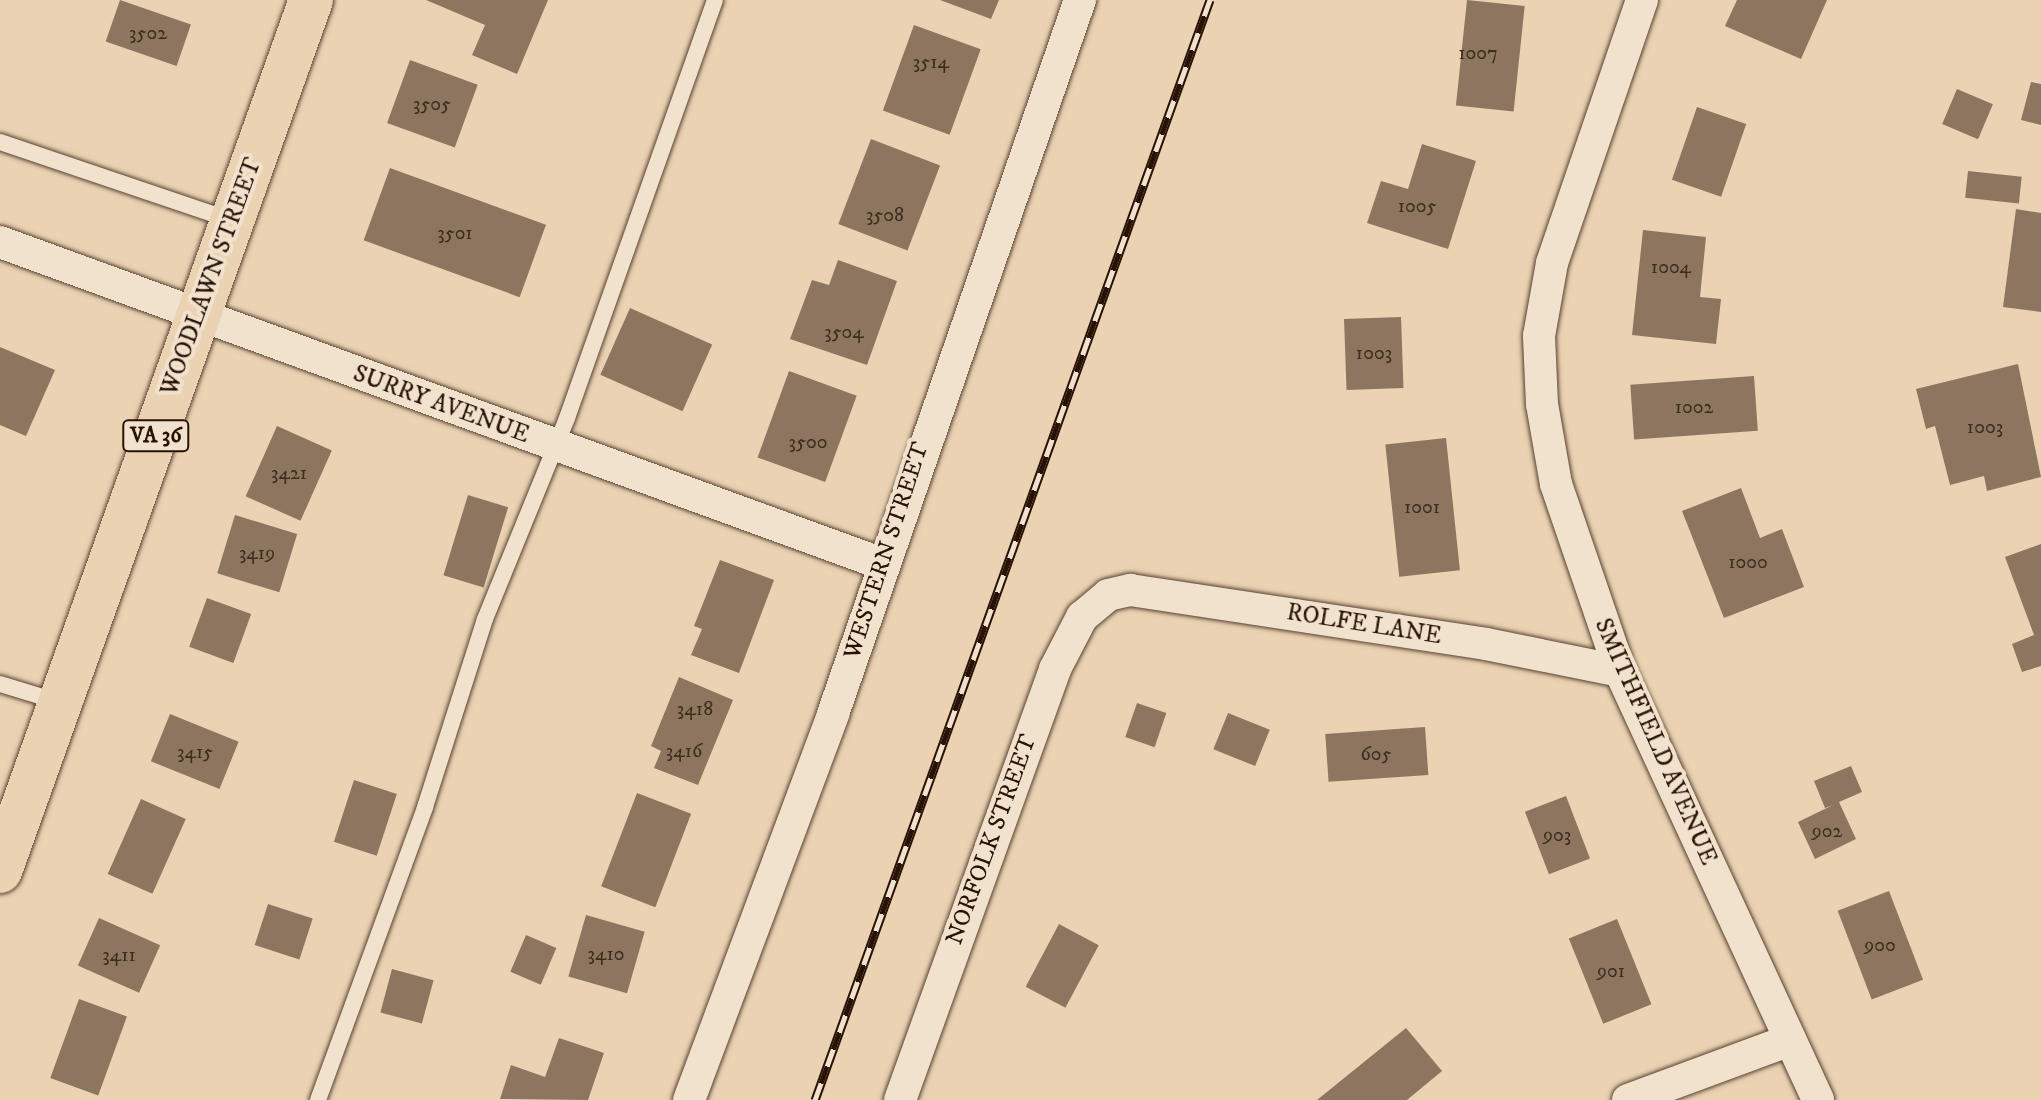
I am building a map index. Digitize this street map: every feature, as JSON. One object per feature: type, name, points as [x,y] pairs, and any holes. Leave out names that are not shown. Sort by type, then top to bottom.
[{"type":"highway","name":"WOODLAWN STREET","points":[[0,871],[311,0]]},
{"type":"street","name":"WESTERN STREET","points":[[689,1100],[883,564],[1080,0]]},
{"type":"street","name":"SMITHFIELD AVENUE","points":[[1642,0],[1569,206],[1539,336],[1542,404],[1556,484],[1620,671],[1818,1100]]},
{"type":"street","name":"SURRY AVENUE","points":[[0,242],[198,317],[883,564]]},
{"type":"street","name":"ROLFE LANE","points":[[1108,595],[1130,590],[1161,594],[1486,644],[1620,671]]},
{"type":"street","name":"NORFOLK STREET","points":[[900,1100],[1055,669],[1082,617],[1108,595]]},
{"type":"street","points":[[1628,1100],[1790,1040]]},
{"type":"lane","points":[[318,1100],[425,807],[485,619],[554,446],[715,0]]},
{"type":"lane","points":[[0,142],[232,221]]},
{"type":"lane","points":[[0,684],[60,703]]},
{"type":"building","points":[[120,0],[191,24],[177,66],[106,42]]},
{"type":"building","points":[[426,0],[548,0],[517,74],[472,55],[485,25]]},
{"type":"building","points":[[940,0],[999,0],[991,19]]},
{"type":"building","points":[[1467,0],[1525,6],[1514,111],[1456,105]]},
{"type":"building","points":[[1737,0],[1827,0],[1801,59],[1725,26]]},
{"type":"building","points":[[914,25],[981,49],[950,135],[883,111]]},
{"type":"building","points":[[410,60],[478,85],[455,148],[387,123]]},
{"type":"building","points":[[2031,82],[2041,84],[2041,125],[2021,120]]},
{"type":"building","points":[[1957,89],[1993,104],[1978,139],[1942,124]]},
{"type":"building","points":[[1697,107],[1746,124],[1721,197],[1672,180]]},
{"type":"building","points":[[871,139],[940,166],[907,250],[838,224]]},
{"type":"building","points":[[1422,144],[1476,161],[1448,249],[1367,223],[1381,181],[1408,189]]},
{"type":"building","points":[[390,168],[546,225],[520,297],[364,240]]},
{"type":"building","points":[[1968,171],[2022,177],[2019,203],[1965,198]]},
{"type":"building","points":[[2016,209],[2041,213],[2041,312],[2003,307]]},
{"type":"building","points":[[1643,230],[1706,237],[1700,297],[1721,299],[1716,344],[1632,335]]},
{"type":"building","points":[[838,260],[897,281],[867,365],[790,339],[812,280],[829,285]]},
{"type":"building","points":[[630,308],[712,345],[683,411],[600,375]]},
{"type":"building","points":[[1401,317],[1403,388],[1347,390],[1344,319]]},
{"type":"building","points":[[0,347],[55,370],[26,436],[0,425]]},
{"type":"building","points":[[2018,364],[2041,477],[1987,491],[1984,476],[1950,485],[1935,426],[1926,429],[1916,389]]},
{"type":"building","points":[[789,371],[857,396],[825,482],[758,457]]},
{"type":"building","points":[[1754,376],[1758,431],[1634,440],[1630,385]]},
{"type":"building","points":[[277,426],[332,450],[300,521],[246,496]]},
{"type":"building","points":[[1446,438],[1460,570],[1399,577],[1385,444]]},
{"type":"building","points":[[1741,488],[1760,538],[1782,529],[1804,587],[1724,618],[1682,511]]},
{"type":"building","points":[[468,495],[508,507],[484,588],[443,575]]},
{"type":"building","points":[[235,515],[297,534],[279,592],[217,573]]},
{"type":"building","points":[[2041,544],[2041,666],[2022,672],[2012,644],[2034,635],[2005,557]]},
{"type":"building","points":[[720,560],[774,580],[739,673],[691,655],[702,629],[694,626]]},
{"type":"building","points":[[207,598],[251,614],[233,663],[189,647]]},
{"type":"building","points":[[679,677],[733,700],[698,785],[654,768],[661,751],[651,746]]},
{"type":"building","points":[[1137,703],[1166,713],[1155,747],[1125,737]]},
{"type":"building","points":[[1228,713],[1270,730],[1255,766],[1213,749]]},
{"type":"building","points":[[170,714],[239,742],[220,789],[151,761]]},
{"type":"building","points":[[1425,727],[1428,775],[1329,782],[1325,734]]},
{"type":"building","points":[[1851,766],[1862,792],[1839,802],[1856,839],[1815,859],[1798,822],[1833,805],[1825,808],[1814,781]]},
{"type":"building","points":[[354,780],[397,794],[377,856],[334,842]]},
{"type":"building","points":[[637,793],[691,814],[655,907],[601,886]]},
{"type":"building","points":[[1566,796],[1590,859],[1549,874],[1525,812]]},
{"type":"building","points":[[141,799],[186,819],[152,894],[108,874]]},
{"type":"building","points":[[1889,891],[1923,980],[1872,999],[1838,911]]},
{"type":"building","points":[[268,904],[313,919],[299,959],[255,945]]},
{"type":"building","points":[[586,915],[645,932],[627,993],[568,977]]},
{"type":"building","points":[[99,918],[160,945],[139,993],[78,966]]},
{"type":"building","points":[[1617,919],[1651,1004],[1603,1024],[1569,938]]},
{"type":"building","points":[[1059,924],[1099,945],[1065,1008],[1026,987]]},
{"type":"building","points":[[526,935],[556,948],[541,985],[510,972]]},
{"type":"building","points":[[392,969],[434,980],[422,1024],[380,1012]]},
{"type":"building","points":[[79,999],[127,1016],[98,1095],[50,1078]]},
{"type":"building","points":[[1406,1028],[1442,1071],[1407,1100],[1317,1100]]},
{"type":"building","points":[[559,1038],[604,1053],[588,1100],[500,1099],[511,1065],[545,1077]]},
{"type":"railway","points":[[815,1100],[1210,0]]}]
